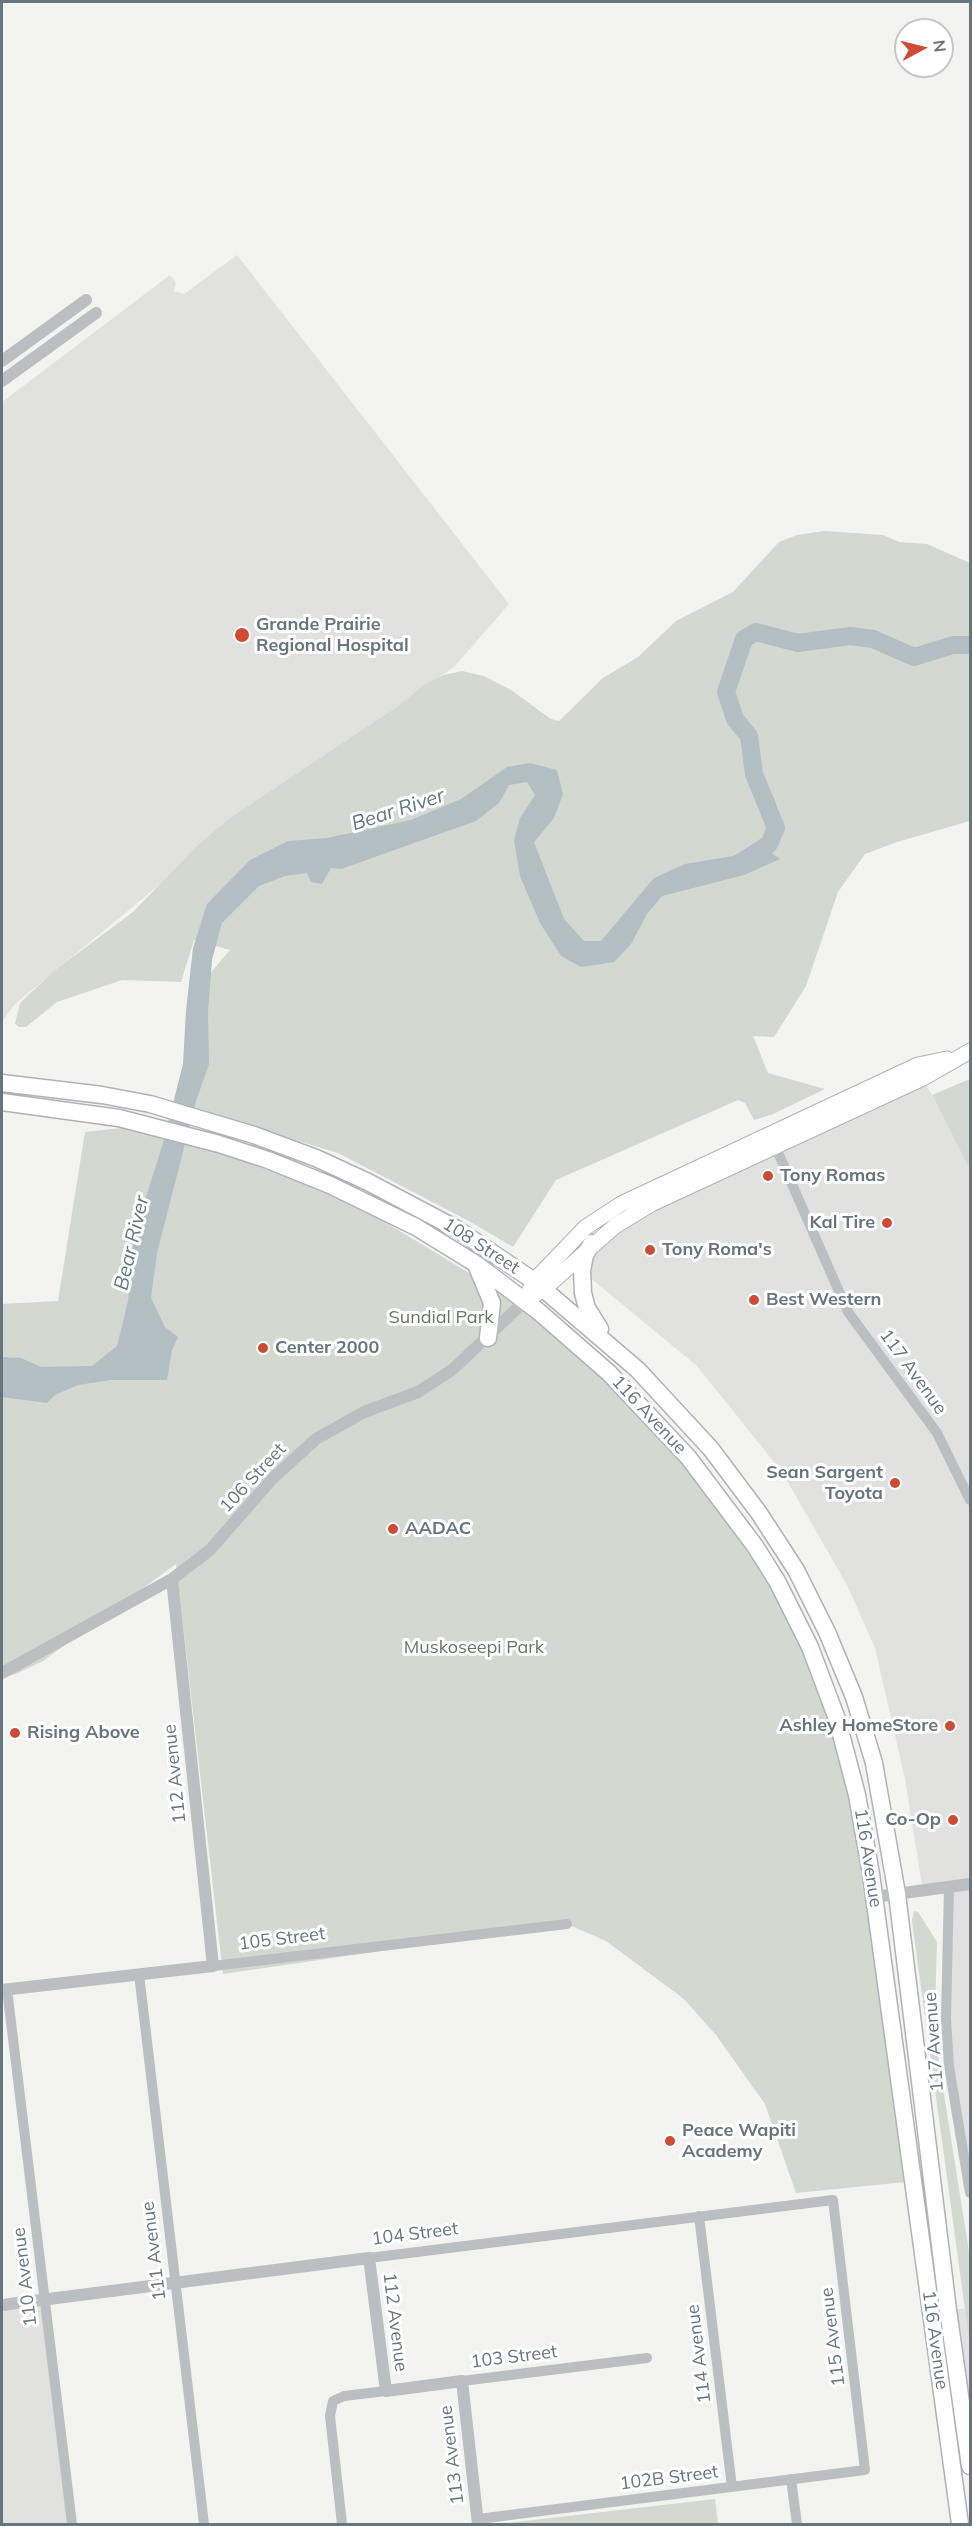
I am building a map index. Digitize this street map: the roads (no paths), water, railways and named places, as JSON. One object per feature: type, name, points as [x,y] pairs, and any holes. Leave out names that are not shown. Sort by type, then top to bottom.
[{"type":"main road","name":"108 Street","points":[[539,1285],[586,1227],[621,1204],[772,1139],[923,1078],[970,1051]]},
{"type":"main road","name":"108 Street","points":[[2,1083],[150,1104],[210,1121],[295,1150],[388,1192],[471,1238],[539,1285]]},
{"type":"main road","name":"108 Street","points":[[2,1102],[56,1108],[144,1124],[205,1140],[268,1161],[363,1200],[416,1227],[476,1264],[525,1301]]},
{"type":"main road","name":"108 Street","points":[[539,1285],[615,1226],[772,1139]]},
{"type":"main road","points":[[592,1244],[585,1255],[582,1271],[583,1293],[587,1308],[608,1342]]},
{"type":"main road","points":[[476,1264],[492,1303],[488,1338]]},
{"type":"main road","points":[[525,1301],[539,1285]]},
{"type":"main road","name":"116 Avenue","points":[[539,1285],[608,1342],[665,1397],[738,1484],[779,1542],[813,1600],[842,1664],[866,1733],[880,1794],[897,1894],[948,2310],[970,2466]]},
{"type":"main road","name":"116 Avenue","points":[[525,1301],[609,1373],[670,1436],[735,1517],[777,1581],[810,1647],[837,1719],[858,1795],[874,1898],[960,2524]]},
{"type":"street","points":[[2,361],[86,300]]},
{"type":"street","points":[[2,381],[96,314]]},
{"type":"street","name":"117 Avenue","points":[[772,1139],[848,1312],[937,1433],[970,1500]]},
{"type":"street","name":"106 Street","points":[[2,1673],[172,1579],[210,1550],[272,1479],[316,1439],[364,1412],[417,1392],[452,1370],[525,1301]]},
{"type":"street","name":"112 Avenue","points":[[172,1579],[213,1966]]},
{"type":"street","points":[[874,1898],[970,1884]]},
{"type":"street","name":"117 Avenue","points":[[950,1887],[946,2019],[949,2066],[970,2193]]},
{"type":"street","name":"105 Street","points":[[4,1990],[567,1924]]},
{"type":"street","name":"111 Avenue","points":[[139,1974],[204,2524]]},
{"type":"street","name":"110 Avenue","points":[[4,1990],[72,2524]]},
{"type":"street","name":"104 Street","points":[[2,2305],[833,2200]]},
{"type":"street","name":"115 Avenue","points":[[833,2200],[866,2470]]},
{"type":"street","name":"114 Avenue","points":[[699,2216],[732,2487]]},
{"type":"street","name":"112 Avenue","points":[[342,2524],[330,2416],[333,2401],[345,2396],[386,2391],[369,2258]]},
{"type":"street","name":"103 Street","points":[[386,2391],[647,2358]]},
{"type":"street","name":"113 Avenue","points":[[462,2381],[478,2522]]},
{"type":"street","name":"102B Street","points":[[478,2522],[866,2470]]},
{"type":"street","points":[[791,2479],[797,2524]]},
{"type":"waterway","name":"Bear River","points":[[743,861],[769,844],[776,828],[754,774],[749,736],[735,719],[726,692],[744,639],[756,632],[798,643],[850,636],[873,639],[914,657],[953,645],[970,645]]},
{"type":"place","name":"Grande Prairie Regional Hospital","points":[[242,635]]},
{"type":"place","name":"Tony Romas","points":[[768,1176]]},
{"type":"place","name":"Kal Tire","points":[[887,1223]]},
{"type":"place","name":"Tony Roma's","points":[[650,1250]]},
{"type":"place","name":"Best Western","points":[[754,1300]]},
{"type":"place","name":"Center 2000","points":[[263,1348]]},
{"type":"place","name":"Sean Sargent Toyota","points":[[895,1483]]},
{"type":"place","name":"AADAC","points":[[393,1529]]},
{"type":"place","name":"Ashley HomeStore","points":[[950,1726]]},
{"type":"place","name":"Rising Above","points":[[15,1733]]},
{"type":"place","name":"Co-Op","points":[[953,1820]]},
{"type":"place","name":"Peace Wapiti Academy","points":[[670,2141]]},
{"type":"park label","name":"Sundial Park","points":[[441,1318]]},
{"type":"park label","name":"Muskoseepi Park","points":[[474,1648]]}]
